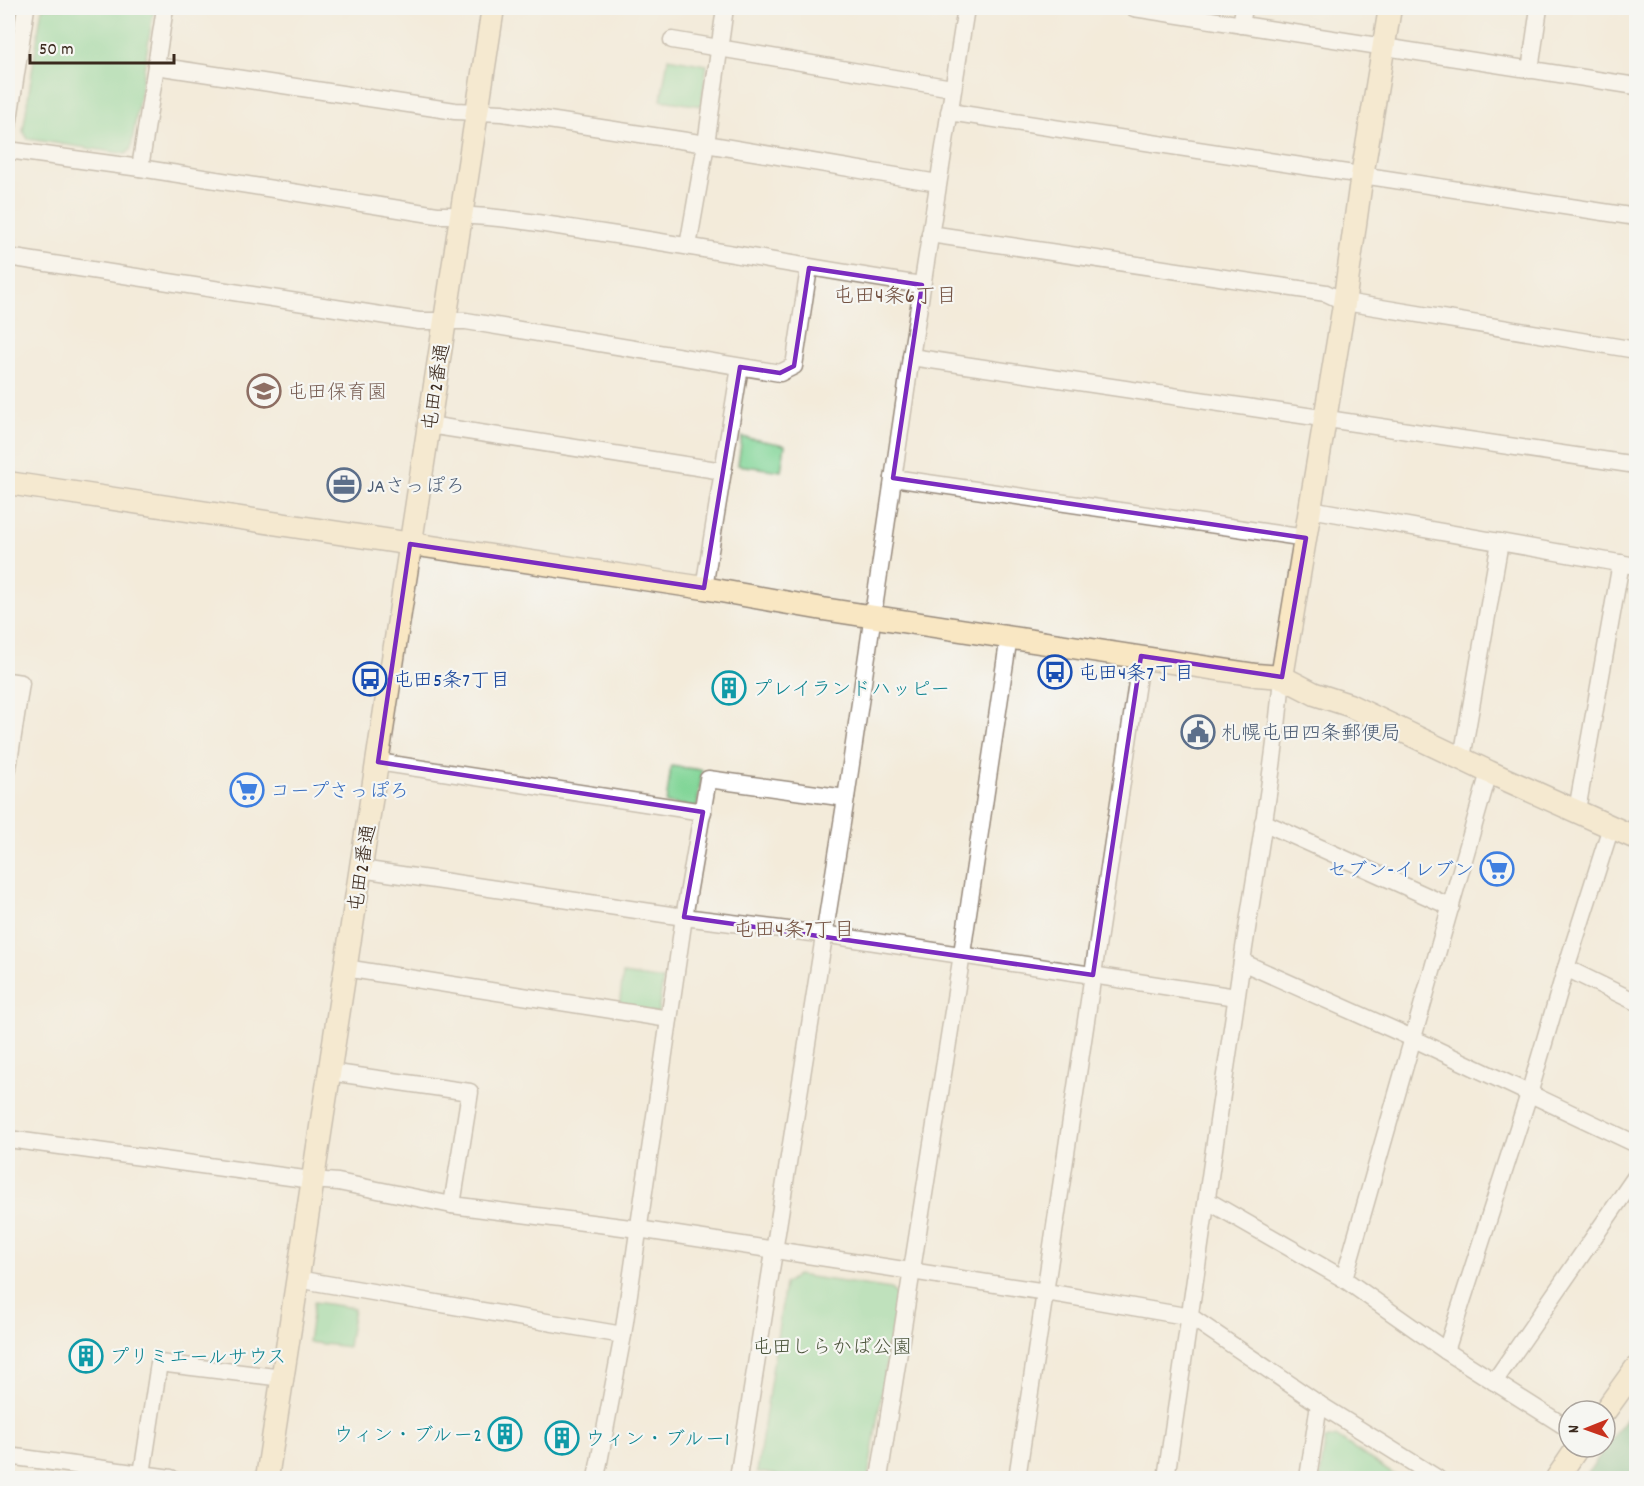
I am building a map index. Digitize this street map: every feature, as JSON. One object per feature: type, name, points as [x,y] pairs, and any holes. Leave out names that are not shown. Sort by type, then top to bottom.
[{"type":"street","points":[[8,126],[26,8]]},
{"type":"street","points":[[140,168],[165,8]]},
{"type":"street","name":"屯田2番通","points":[[267,1479],[493,8]]},
{"type":"street","points":[[688,246],[706,144],[725,8]]},
{"type":"street","points":[[738,1479],[846,798],[911,357],[966,8]]},
{"type":"street","points":[[1134,8],[1636,86]]},
{"type":"street","points":[[1241,25],[1244,8]]},
{"type":"street","points":[[1166,1479],[1278,724],[1282,677],[1345,302],[1362,175],[1389,8]]},
{"type":"street","points":[[1530,70],[1539,8]]},
{"type":"street","points":[[672,40],[952,88]]},
{"type":"street","points":[[156,66],[444,109],[502,113],[938,183]]},
{"type":"street","points":[[949,112],[1636,217]]},
{"type":"street","points":[[8,150],[140,168],[437,215],[486,216],[688,246],[809,268],[922,285]]},
{"type":"street","points":[[930,234],[1326,293],[1345,302],[1636,350]]},
{"type":"street","points":[[8,257],[419,321],[469,321],[780,373],[794,366],[809,268]]},
{"type":"street","points":[[911,357],[1326,417],[1636,465]]},
{"type":"street","points":[[704,588],[740,367]]},
{"type":"street","points":[[429,425],[723,471]]},
{"type":"street","points":[[893,478],[1306,538]]},
{"type":"street","points":[[8,483],[704,588],[1256,675],[1282,677],[1315,694],[1349,705],[1489,772],[1636,838]]},
{"type":"street","points":[[1310,509],[1629,564],[1577,810]]},
{"type":"street","points":[[1462,758],[1500,542]]},
{"type":"street","points":[[879,1479],[1009,636]]},
{"type":"street","points":[[1017,1479],[1141,656]]},
{"type":"street","points":[[8,681],[21,683],[8,768]]},
{"type":"street","points":[[378,762],[703,812]]},
{"type":"street","points":[[1344,1279],[1489,772]]},
{"type":"street","points":[[596,1479],[623,1335],[684,917],[708,779],[846,798]]},
{"type":"street","points":[[1263,822],[1450,906]]},
{"type":"street","points":[[1446,1351],[1529,1094],[1611,827]]},
{"type":"street","points":[[361,869],[684,917],[824,934],[1236,997]]},
{"type":"street","points":[[1242,962],[1412,1038],[1636,1144]]},
{"type":"street","points":[[345,968],[669,1019]]},
{"type":"street","points":[[1566,968],[1636,1002]]},
{"type":"street","points":[[329,1072],[470,1092],[452,1205]]},
{"type":"street","points":[[8,1139],[338,1182],[452,1205],[638,1229],[1046,1292],[1191,1317],[1319,1404],[1437,1479]]},
{"type":"street","points":[[1494,1382],[1636,1176]]},
{"type":"street","points":[[1208,1201],[1344,1279],[1446,1351],[1557,1421]]},
{"type":"street","points":[[297,1279],[623,1335]]},
{"type":"street","points":[[142,1473],[159,1363],[283,1378]]},
{"type":"street","points":[[1614,1399],[1636,1368]]},
{"type":"street","points":[[1308,1479],[1319,1404]]},
{"type":"street","points":[[8,1456],[142,1473],[171,1479]]},
{"type":"street","points":[[1557,1479],[1570,1459]]},
{"type":"highlighted area","points":[[809,268],[922,285],[893,478],[1306,538],[1282,677],[1141,656],[1093,975],[684,917],[703,812],[378,762],[410,544],[704,588],[740,367],[780,373],[794,366]]},
{"type":"green space","points":[[42,8],[154,8],[131,149],[126,154],[28,139],[23,131]]},
{"type":"green space","points":[[668,58],[707,65],[701,106],[661,100]]},
{"type":"green space","points":[[742,437],[785,445],[781,471],[738,465]]},
{"type":"green space","points":[[671,766],[702,770],[697,807],[666,803]]},
{"type":"green space","points":[[623,974],[663,980],[658,1013],[619,1007]]},
{"type":"green space","name":"屯田しらかば公園","points":[[797,1275],[891,1289],[897,1296],[868,1478],[797,1478],[757,1472],[785,1284]]},
{"type":"green space","points":[[314,1302],[354,1308],[348,1347],[308,1342]]},
{"type":"green space","points":[[1636,1404],[1636,1478],[1584,1478],[1597,1459],[1617,1459],[1617,1431]]},
{"type":"green space","points":[[1337,1437],[1399,1478],[1320,1478],[1325,1440]]},
{"type":"place","name":"屯田保育園","points":[[264,391]]},
{"type":"place","name":"JAさっぽろ","points":[[344,485]]},
{"type":"place","name":"屯田4条7丁目","points":[[1055,672]]},
{"type":"place","name":"屯田5条7丁目","points":[[370,679]]},
{"type":"place","name":"プレイランドハッピー","points":[[729,688]]},
{"type":"place","name":"札幌屯田四条郵便局","points":[[1198,732]]},
{"type":"place","name":"コープさっぽろ","points":[[247,790]]},
{"type":"place","name":"セブン-イレブン","points":[[1497,869]]},
{"type":"place","name":"プリミエールサウス","points":[[86,1356]]},
{"type":"place","name":"ウィン・ブルー2","points":[[505,1434]]},
{"type":"place","name":"ウィン・ブルー1","points":[[562,1438]]},
{"type":"district","name":"屯田4条6丁目","points":[[895,295]]},
{"type":"district","name":"屯田4条7丁目","points":[[794,929]]}]
